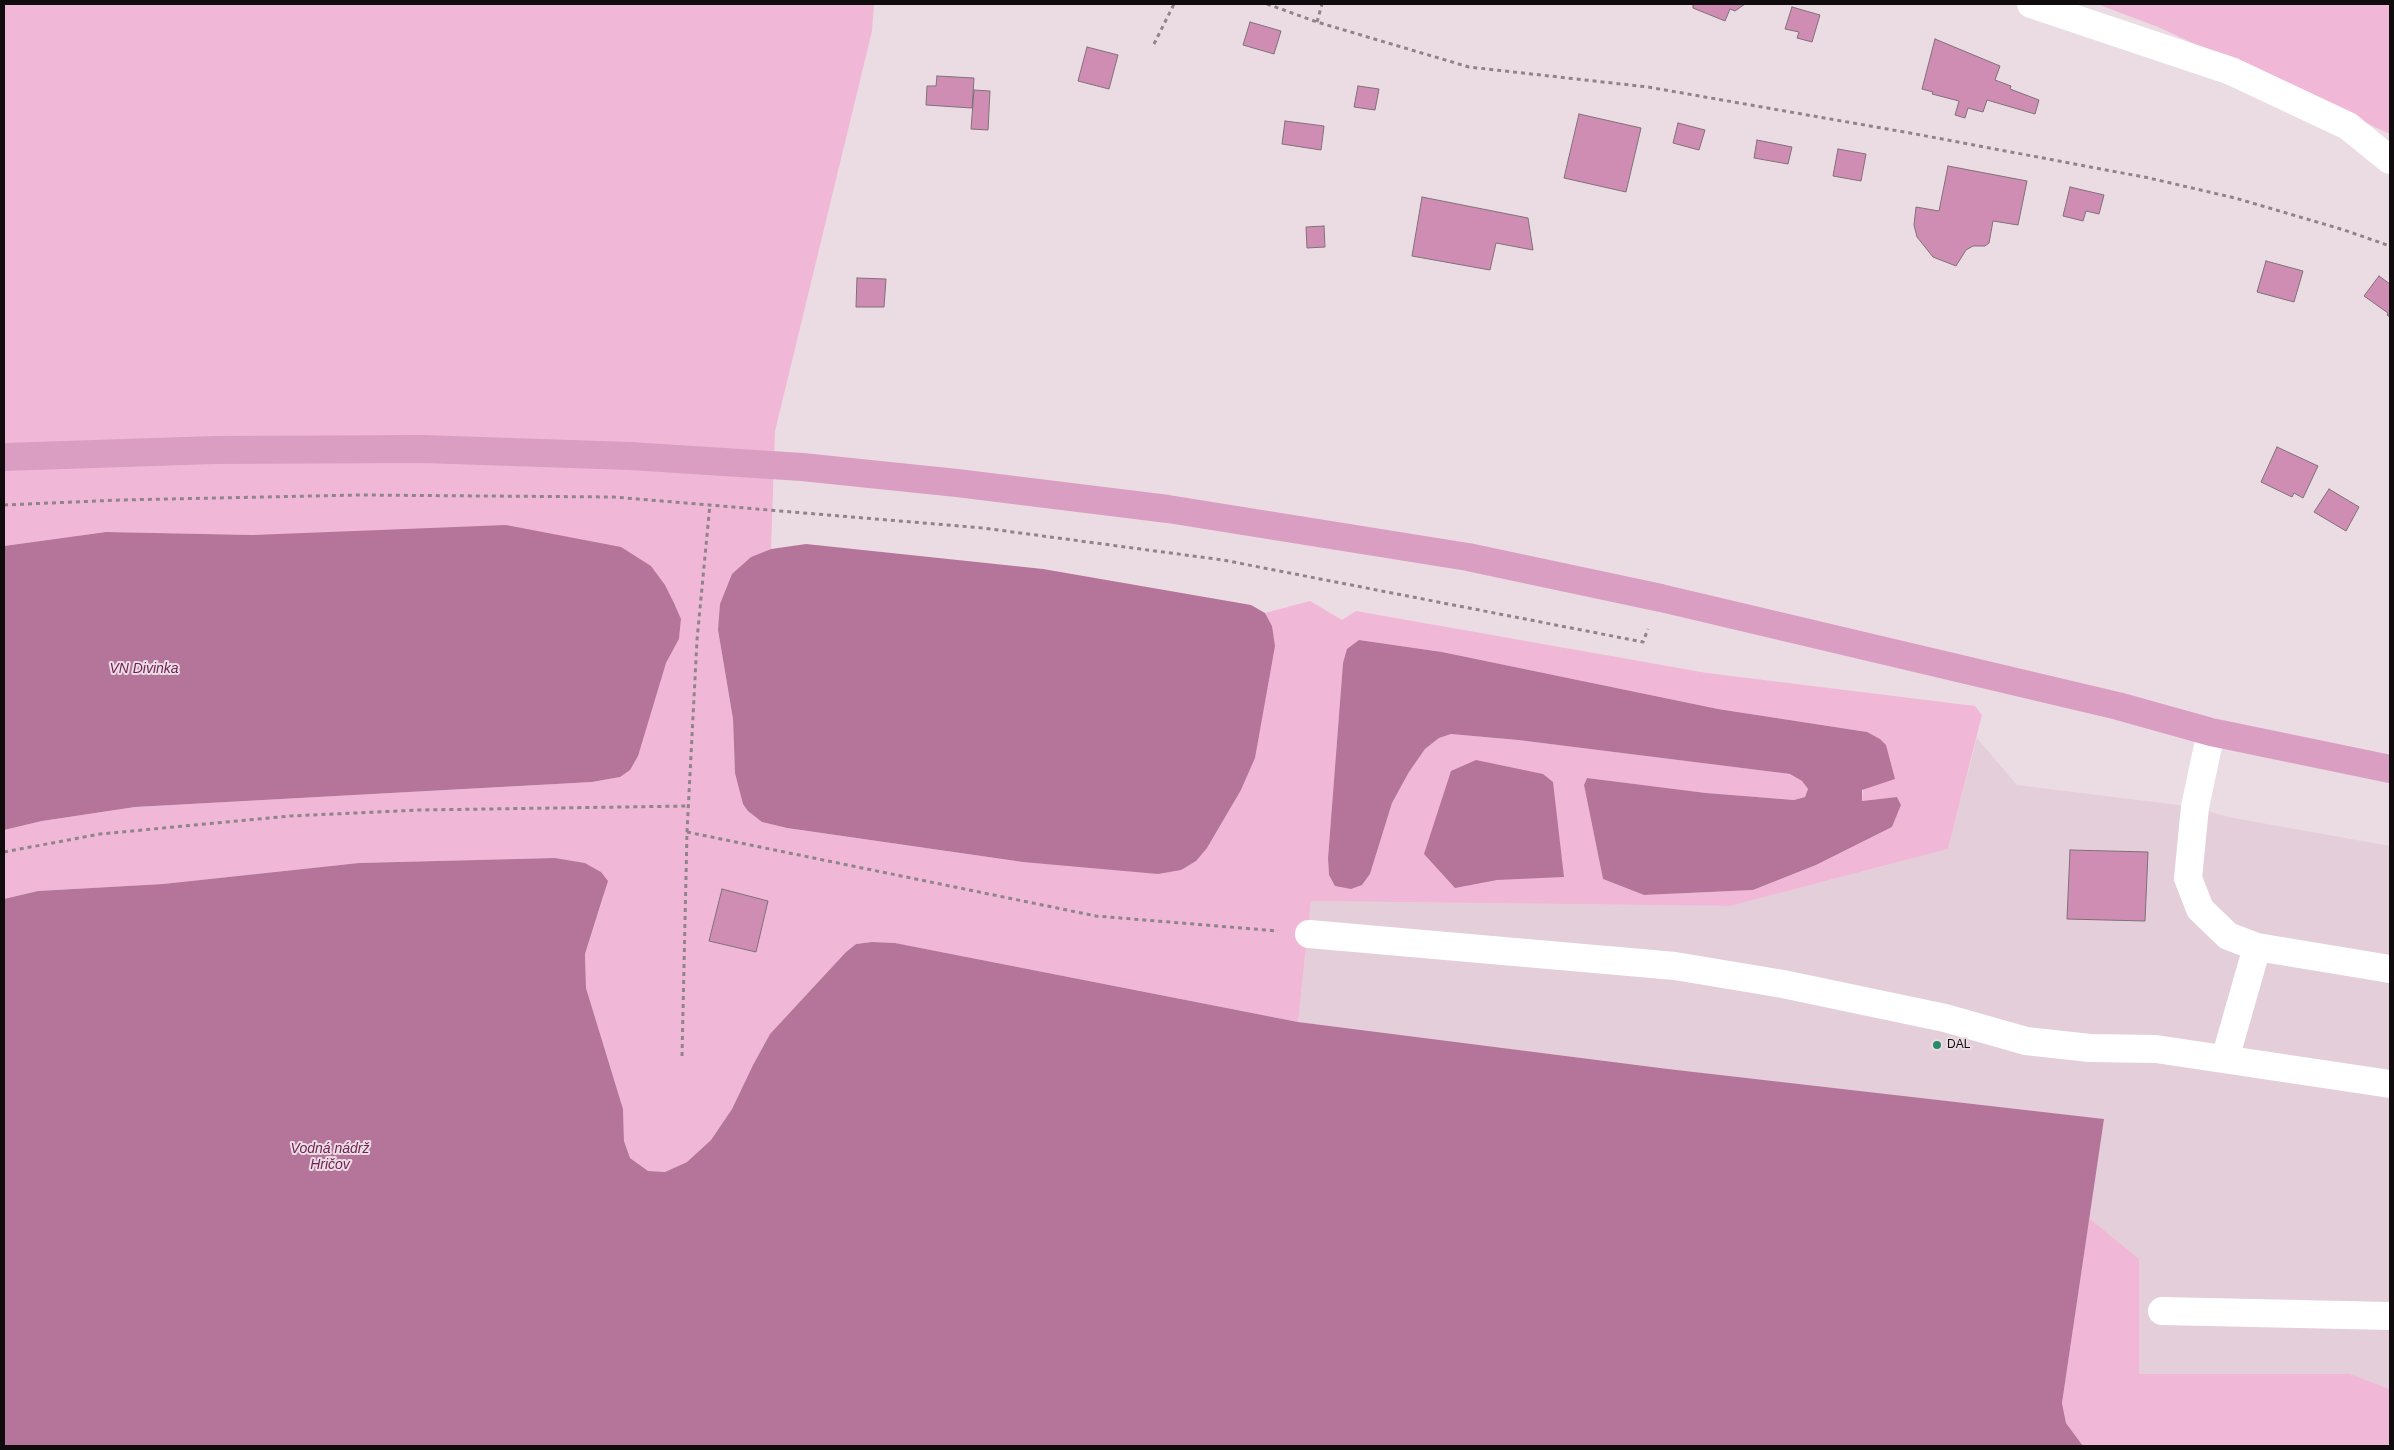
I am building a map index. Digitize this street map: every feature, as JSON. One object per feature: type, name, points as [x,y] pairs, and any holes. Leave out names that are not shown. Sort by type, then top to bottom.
[{"type":"main road","points":[[4,457],[214,450],[423,449],[630,456],[802,467],[957,483],[1168,509],[1468,557],[1661,598],[2118,706],[2210,732],[2390,770]]},
{"type":"lane","points":[[2031,4],[2231,71],[2348,126],[2390,160]]},
{"type":"lane","points":[[2210,732],[2195,807],[2188,878],[2200,909],[2228,936],[2257,947],[2390,969]]},
{"type":"lane","points":[[1308,934],[1675,966],[1783,984],[1945,1018],[2026,1041],[2090,1048],[2156,1049],[2390,1084]]},
{"type":"lane","points":[[2225,1059],[2257,947]]},
{"type":"lane","points":[[2162,1311],[2390,1316]]},
{"type":"path","points":[[1154,44],[1174,4]]},
{"type":"path","points":[[1267,4],[1317,22],[1469,67],[1648,87],[1910,133],[2149,178],[2235,198],[2344,230],[2390,246]]},
{"type":"path","points":[[1317,22],[1322,4]]},
{"type":"path","points":[[4,505],[120,500],[360,495],[614,497],[710,504],[983,528],[1223,560],[1642,642],[1661,598]]},
{"type":"path","points":[[682,1056],[687,832],[697,640],[710,504]]},
{"type":"path","points":[[4,852],[100,834],[290,816],[420,810],[689,806]]},
{"type":"path","points":[[687,832],[1096,916],[1308,934]]},
{"type":"shaded area","points":[[4,4],[874,4],[872,31],[775,431],[771,549],[751,557],[718,630],[733,719],[735,773],[762,822],[787,828],[1023,862],[1207,848],[1241,790],[1255,758],[1272,626],[1265,613],[1310,601],[1342,620],[1356,611],[1707,673],[1975,706],[1982,715],[1948,849],[1730,906],[1311,901],[1298,1022],[895,943],[872,942],[856,944],[846,952],[770,1034],[732,1109],[711,1140],[687,1162],[665,1172],[648,1171],[630,1158],[624,1141],[623,1109],[586,988],[585,954],[604,895],[601,872],[585,863],[555,858],[359,863],[163,884],[38,891],[4,899],[4,830],[42,821],[135,807],[592,782],[620,777],[666,663],[679,639],[681,619],[665,585],[253,535],[106,532],[4,546]],"holes":[[[1359,640],[1442,652],[1718,709],[1867,732],[1862,801],[1897,797],[1901,805],[1892,827],[1816,865],[1753,890],[1644,895],[1603,879],[1584,785],[1587,778],[1706,793],[1794,800],[1805,797],[1808,789],[1802,781],[1790,774],[1518,740],[1451,734],[1439,738],[1425,749],[1409,772],[1392,803],[1370,874],[1362,885],[1329,875],[1328,858],[1343,663]]]},
{"type":"shaded area","points":[[2097,4],[2390,4],[2390,134],[2158,27]]},
{"type":"shaded area","name":"DAL","points":[[1977,738],[2017,785],[2195,807],[2228,817],[2390,846],[2390,1389],[2350,1374],[2139,1374],[2139,1259],[2089,1218],[2104,1119],[1668,1069],[1298,1022],[1311,901],[1730,906],[1948,849]]},
{"type":"shaded area","points":[[2089,1218],[2139,1259],[2139,1374],[2350,1374],[2390,1389],[2390,1446],[2083,1446],[2066,1423],[2062,1403]]},
{"type":"water","name":"VN Divinka","points":[[506,525],[621,547],[651,566],[665,585],[674,603],[681,619],[679,639],[666,663],[638,756],[630,770],[620,777],[592,782],[135,807],[42,821],[4,830],[4,546],[106,532],[253,535]]},
{"type":"water","points":[[806,544],[1043,569],[1251,605],[1265,613],[1272,626],[1275,646],[1255,758],[1241,790],[1207,848],[1196,861],[1181,870],[1158,874],[1023,862],[787,828],[762,822],[748,811],[743,804],[735,773],[733,719],[718,630],[720,604],[732,574],[751,557],[771,549]]},
{"type":"water","points":[[1359,640],[1442,652],[1718,709],[1867,732],[1880,739],[1886,745],[1895,779],[1862,790],[1862,801],[1897,797],[1901,805],[1892,827],[1816,865],[1753,890],[1644,895],[1603,879],[1584,785],[1587,778],[1706,793],[1794,800],[1805,797],[1808,789],[1802,781],[1790,774],[1518,740],[1451,734],[1439,738],[1425,749],[1409,772],[1392,803],[1370,874],[1362,885],[1351,889],[1335,886],[1329,875],[1328,858],[1343,663],[1347,649]]},
{"type":"water","points":[[1476,760],[1543,774],[1553,782],[1564,877],[1497,880],[1455,888],[1424,854],[1451,771]]},
{"type":"water","name":"Vodná nádrž Hričov","points":[[555,858],[585,863],[601,872],[608,881],[585,954],[586,988],[623,1109],[624,1141],[630,1158],[648,1171],[665,1172],[687,1162],[711,1140],[732,1109],[770,1034],[846,952],[856,944],[872,942],[895,943],[1298,1022],[1668,1069],[2104,1119],[2062,1403],[2066,1423],[2083,1446],[4,1446],[4,899],[38,891],[163,884],[359,863]]},
{"type":"building","points":[[1693,4],[1745,4],[1735,11],[1730,9],[1725,21],[1693,8]]},
{"type":"building","points":[[1792,7],[1820,15],[1812,42],[1797,38],[1799,32],[1785,29]]},
{"type":"building","points":[[1250,22],[1281,31],[1274,54],[1243,45]]},
{"type":"building","points":[[1935,39],[2000,66],[1995,80],[2011,86],[2010,89],[2039,100],[2035,114],[1987,100],[1983,112],[1968,108],[1965,118],[1955,115],[1959,101],[1932,94],[1933,92],[1922,89]]},
{"type":"building","points":[[1087,47],[1118,55],[1109,89],[1078,81]]},
{"type":"building","points":[[937,76],[974,78],[972,108],[926,105],[927,86],[936,86]]},
{"type":"building","points":[[1358,86],[1379,89],[1375,110],[1354,107]]},
{"type":"building","points":[[974,90],[990,91],[988,130],[971,129]]},
{"type":"building","points":[[1579,114],[1641,128],[1626,192],[1564,178]]},
{"type":"building","points":[[1285,121],[1324,126],[1321,150],[1282,144]]},
{"type":"building","points":[[1678,123],[1705,130],[1699,150],[1673,143]]},
{"type":"building","points":[[1757,140],[1792,147],[1788,164],[1754,158]]},
{"type":"building","points":[[1838,149],[1866,154],[1861,181],[1833,176]]},
{"type":"building","points":[[1948,166],[2027,181],[2018,225],[1993,221],[1989,243],[1985,246],[1973,246],[1966,250],[1956,266],[1933,257],[1917,237],[1914,225],[1916,207],[1939,211]]},
{"type":"building","points":[[2070,187],[2104,195],[2099,214],[2086,211],[2083,221],[2063,216]]},
{"type":"building","points":[[1422,197],[1528,218],[1533,250],[1496,243],[1490,270],[1412,256]]},
{"type":"building","points":[[1324,226],[1325,247],[1307,248],[1306,227]]},
{"type":"building","points":[[2266,261],[2303,271],[2294,302],[2257,292]]},
{"type":"building","points":[[2379,276],[2390,284],[2390,317],[2387,315],[2388,313],[2364,296]]},
{"type":"building","points":[[857,278],[886,279],[884,307],[856,307]]},
{"type":"building","points":[[2277,447],[2318,466],[2303,498],[2294,493],[2292,497],[2261,482]]},
{"type":"building","points":[[2329,489],[2359,507],[2346,531],[2314,512]]},
{"type":"building","points":[[2070,850],[2148,852],[2145,921],[2067,919]]},
{"type":"building","points":[[722,889],[768,901],[756,952],[709,941]]},
{"type":"place","name":"DAL","points":[[1937,1045]]}]
